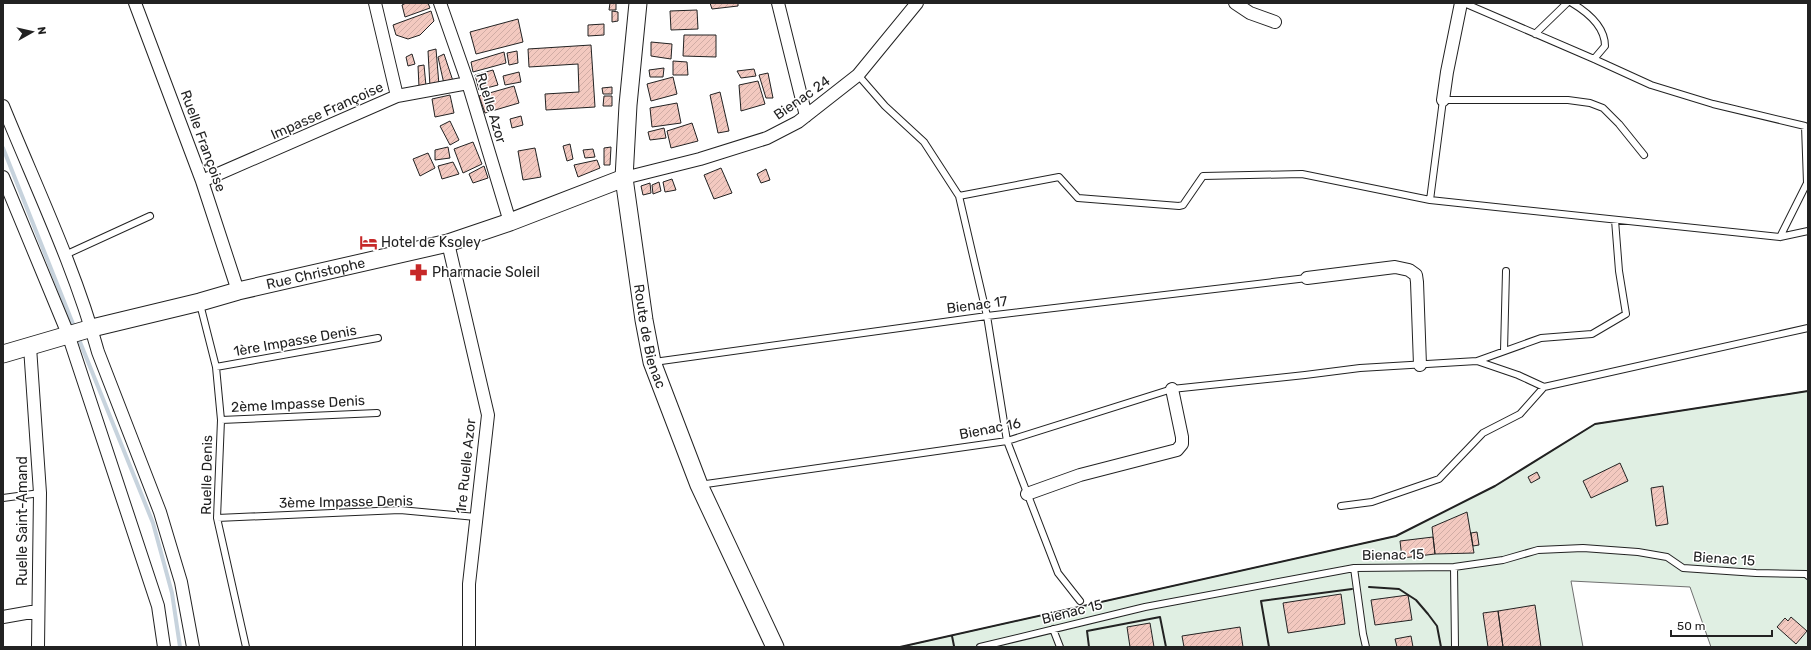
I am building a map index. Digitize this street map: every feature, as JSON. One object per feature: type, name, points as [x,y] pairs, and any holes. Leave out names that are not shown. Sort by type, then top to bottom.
[{"type":"main road","name":"Route de Bienac","points":[[638,3],[628,105],[624,178],[638,283],[652,362],[675,427],[699,485],[775,647]]},
{"type":"main road","name":"Rue Christophe","points":[[3,354],[30,347],[68,334],[200,302],[238,291],[448,243],[510,222],[624,178]]},
{"type":"street","name":"Ruelle Françoise","points":[[135,3],[202,181],[238,291]]},
{"type":"street","points":[[375,3],[397,96]]},
{"type":"street","name":"Ruelle Azor","points":[[440,3],[468,83],[510,222]]},
{"type":"street","points":[[778,3],[806,116]]},
{"type":"street","name":"Bienac 24","points":[[624,178],[700,158],[767,138],[798,122],[858,75],[917,3]]},
{"type":"street","points":[[1235,3],[1250,13],[1274,22]]},
{"type":"street","points":[[1444,100],[1447,72],[1461,3]]},
{"type":"street","name":"Impasse Françoise","points":[[202,181],[397,96],[468,83]]},
{"type":"street","points":[[3,106],[65,255],[92,328],[98,352],[160,512],[181,582],[193,647]]},
{"type":"street","points":[[3,177],[68,334],[158,606],[164,647]]},
{"type":"street","name":"1re Ruelle Azor","points":[[448,243],[488,415],[469,584],[469,647]]},
{"type":"street","points":[[1307,278],[1395,267],[1409,270],[1416,275],[1420,365]]},
{"type":"street","name":"Ruelle Saint-Amand","points":[[30,347],[40,493],[37,612],[38,647]]},
{"type":"street","points":[[1027,494],[1080,475],[1177,450],[1182,444],[1182,437],[1172,389]]},
{"type":"street","points":[[3,617],[37,612]]},
{"type":"lane","points":[[1464,3],[1651,85],[1713,104],[1805,126],[1806,183],[1780,237]]},
{"type":"lane","points":[[1535,34],[1567,3]]},
{"type":"lane","points":[[1572,3],[1593,20],[1603,33],[1605,46],[1594,59]]},
{"type":"lane","points":[[858,75],[885,106],[924,142],[959,196],[987,316],[1007,441],[1058,573],[1080,602]]},
{"type":"lane","points":[[1430,200],[1444,100],[1568,100],[1590,102],[1603,108],[1644,155]]},
{"type":"lane","points":[[959,196],[1059,177],[1078,198],[1179,206],[1183,205],[1203,176],[1302,174],[1430,200],[1780,237],[1808,230]]},
{"type":"lane","points":[[65,255],[150,216]]},
{"type":"lane","points":[[1477,361],[1541,338],[1592,334],[1626,314],[1619,271],[1615,220]]},
{"type":"lane","points":[[1504,351],[1506,271]]},
{"type":"lane","name":"Bienac 17","points":[[652,362],[987,316],[1307,278]]},
{"type":"lane","name":"Ruelle Denis","points":[[200,302],[216,368],[221,420],[217,518],[246,647]]},
{"type":"lane","points":[[1341,506],[1372,502],[1439,478],[1483,433],[1520,414],[1544,387],[1808,328]]},
{"type":"lane","name":"1ère Impasse Denis","points":[[216,368],[378,338]]},
{"type":"lane","points":[[1477,361],[1518,375],[1544,387]]},
{"type":"lane","name":"Bienac 16","points":[[699,485],[1007,441],[1172,389],[1360,368],[1477,361]]},
{"type":"lane","name":"2ème Impasse Denis","points":[[221,420],[377,413]]},
{"type":"lane","points":[[3,498],[40,493]]},
{"type":"lane","name":"3ème Impasse Denis","points":[[217,518],[400,510],[476,517]]},
{"type":"lane","name":"Bienac 15","points":[[980,647],[1145,607],[1354,568],[1454,567],[1502,560],[1538,550],[1582,548],[1638,552],[1667,557],[1683,568],[1756,573],[1807,574]]},
{"type":"lane","points":[[1454,567],[1455,647]]},
{"type":"lane","points":[[1354,568],[1366,647]]},
{"type":"lane","points":[[1053,629],[1060,647]]},
{"type":"green space","points":[[1808,391],[1808,647],[1711,647],[1690,587],[1571,581],[1583,647],[900,647],[1396,536],[1495,486],[1595,424]]},
{"type":"building","points":[[406,3],[428,3],[430,8],[405,17],[402,5]]},
{"type":"building","points":[[610,3],[616,3],[616,10],[609,10]]},
{"type":"building","points":[[710,3],[738,3],[738,6],[712,9]]},
{"type":"building","points":[[697,10],[698,29],[671,30],[670,11]]},
{"type":"building","points":[[431,11],[434,21],[420,35],[408,39],[396,35],[393,25]]},
{"type":"building","points":[[612,11],[618,12],[618,21],[612,22]]},
{"type":"building","points":[[518,19],[523,42],[476,54],[470,32]]},
{"type":"building","points":[[604,24],[604,35],[588,36],[588,25]]},
{"type":"building","points":[[684,35],[716,35],[716,57],[683,56]]},
{"type":"building","points":[[651,42],[672,44],[671,59],[651,56]]},
{"type":"building","points":[[591,45],[595,107],[546,110],[545,94],[579,92],[578,64],[529,67],[528,49]]},
{"type":"building","points":[[436,49],[439,85],[430,87],[428,51]]},
{"type":"building","points":[[517,51],[518,63],[509,65],[507,53]]},
{"type":"building","points":[[504,52],[506,63],[473,72],[471,62]]},
{"type":"building","points":[[412,54],[415,64],[408,66],[406,57]]},
{"type":"building","points":[[444,54],[453,81],[444,84],[438,57]]},
{"type":"building","points":[[673,61],[687,62],[688,75],[673,75]]},
{"type":"building","points":[[424,65],[426,86],[419,87],[418,66]]},
{"type":"building","points":[[664,68],[663,77],[650,77],[649,70]]},
{"type":"building","points":[[754,69],[756,76],[741,78],[737,71]]},
{"type":"building","points":[[493,70],[498,85],[479,90],[475,75]]},
{"type":"building","points":[[519,72],[521,82],[505,85],[503,76]]},
{"type":"building","points":[[768,73],[773,98],[766,98],[759,75]]},
{"type":"building","points":[[673,77],[677,94],[651,101],[647,84]]},
{"type":"building","points":[[758,81],[765,104],[741,111],[739,85]]},
{"type":"building","points":[[514,86],[519,103],[485,113],[479,96]]},
{"type":"building","points":[[612,87],[612,94],[603,94],[602,88]]},
{"type":"building","points":[[720,92],[729,131],[718,133],[710,95]]},
{"type":"building","points":[[450,95],[454,113],[435,117],[432,99]]},
{"type":"building","points":[[604,96],[612,96],[612,106],[603,106]]},
{"type":"building","points":[[677,103],[681,123],[652,127],[650,108]]},
{"type":"building","points":[[521,116],[523,125],[512,128],[510,119]]},
{"type":"building","points":[[450,121],[459,140],[450,145],[440,126]]},
{"type":"building","points":[[692,123],[698,141],[671,148],[667,131]]},
{"type":"building","points":[[664,128],[666,138],[650,140],[648,132]]},
{"type":"building","points":[[473,142],[482,164],[463,173],[454,149]]},
{"type":"building","points":[[570,144],[573,159],[567,161],[563,146]]},
{"type":"building","points":[[448,147],[450,158],[435,160],[435,150]]},
{"type":"building","points":[[611,147],[610,165],[604,165],[604,148]]},
{"type":"building","points":[[535,148],[541,177],[523,180],[518,151]]},
{"type":"building","points":[[593,149],[595,157],[585,158],[583,150]]},
{"type":"building","points":[[428,153],[435,168],[420,176],[413,159]]},
{"type":"building","points":[[597,160],[600,168],[578,177],[574,165]]},
{"type":"building","points":[[453,162],[459,174],[442,179],[438,166]]},
{"type":"building","points":[[484,166],[488,178],[473,183],[469,174]]},
{"type":"building","points":[[721,168],[732,193],[714,199],[704,175]]},
{"type":"building","points":[[766,169],[770,180],[761,183],[757,174]]},
{"type":"building","points":[[672,179],[676,190],[665,192],[663,182]]},
{"type":"building","points":[[659,182],[661,191],[653,194],[652,185]]},
{"type":"building","points":[[650,183],[651,193],[643,195],[641,186]]},
{"type":"building","points":[[1620,463],[1628,481],[1591,498],[1583,481]]},
{"type":"building","points":[[1537,472],[1540,478],[1531,483],[1528,477]]},
{"type":"building","points":[[1663,486],[1668,524],[1656,526],[1651,488]]},
{"type":"building","points":[[1467,512],[1474,553],[1435,554],[1432,527]]},
{"type":"building","points":[[1477,532],[1479,545],[1473,546],[1471,533]]},
{"type":"building","points":[[1433,537],[1435,554],[1402,558],[1400,541]]},
{"type":"building","points":[[1341,594],[1345,624],[1288,633],[1283,603]]},
{"type":"building","points":[[1408,595],[1412,620],[1375,625],[1371,600]]},
{"type":"building","points":[[1535,605],[1541,647],[1503,647],[1498,611]]},
{"type":"building","points":[[1498,611],[1503,647],[1488,647],[1483,613]]},
{"type":"building","points":[[1791,617],[1807,631],[1796,644],[1777,627],[1785,618],[1788,621]]},
{"type":"building","points":[[1150,623],[1154,647],[1130,647],[1127,627]]},
{"type":"building","points":[[1240,627],[1243,647],[1184,647],[1182,636]]},
{"type":"building","points":[[1411,636],[1413,647],[1397,647],[1395,639]]},
{"type":"waterway","points":[[3,148],[75,329]]},
{"type":"waterway","points":[[78,337],[153,523],[172,593],[180,647]]},
{"type":"wall","points":[[900,647],[1396,536],[1495,486],[1595,424],[1808,391]]},
{"type":"wall","points":[[1369,587],[1399,589],[1416,600],[1437,626],[1441,647]]},
{"type":"wall","points":[[1269,647],[1261,601],[1352,589]]},
{"type":"wall","points":[[1089,647],[1087,631],[1160,617],[1166,647]]},
{"type":"wall","points":[[952,636],[954,646]]},
{"type":"place","name":"Hotel de Ksoley","points":[[368,242]]},
{"type":"place","name":"Pharmacie Soleil","points":[[419,272]]}]
